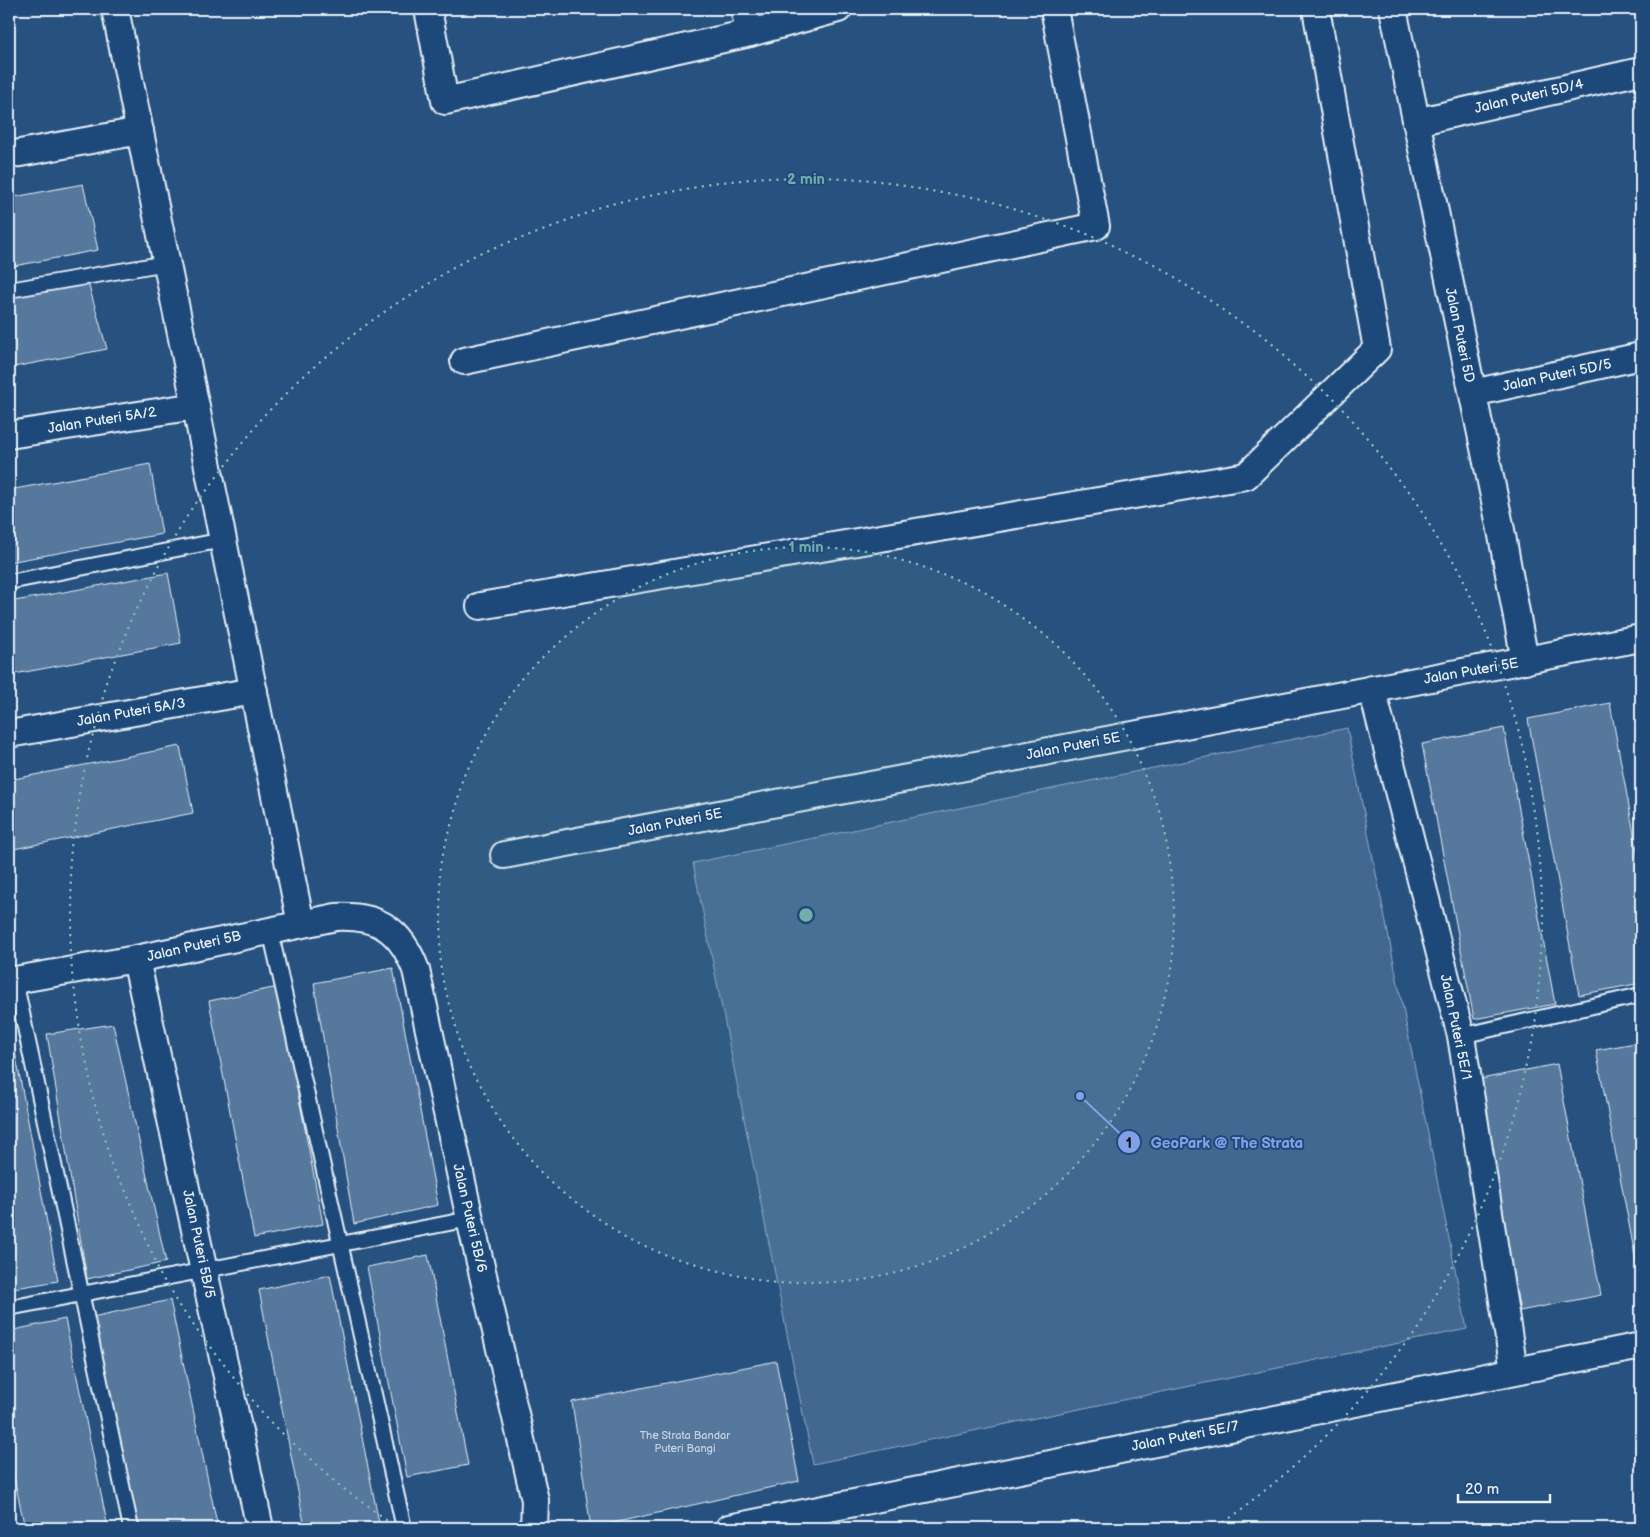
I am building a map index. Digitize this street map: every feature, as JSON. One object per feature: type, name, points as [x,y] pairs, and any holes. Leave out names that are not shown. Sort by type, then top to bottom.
[{"type":"street","points":[[115,9],[301,924]]},
{"type":"street","points":[[428,9],[445,101],[747,21],[838,9]]},
{"type":"street","points":[[464,361],[1096,226],[1054,9]]},
{"type":"street","points":[[480,606],[1246,476],[1377,349],[1316,9]]},
{"type":"street","name":"Jalan Puteri 5D","points":[[1393,9],[1473,393],[1525,661]]},
{"type":"street","name":"Jalan Puteri 5D/4","points":[[1416,122],[1641,70]]},
{"type":"street","points":[[9,155],[140,131]]},
{"type":"street","name":"Jalan Puteri 5D/5","points":[[1473,393],[1641,356]]},
{"type":"street","name":"Jalan Puteri 5A/2","points":[[9,435],[196,406]]},
{"type":"street","name":"Jalan Puteri 5E","points":[[504,855],[1641,638]]},
{"type":"street","name":"Jalan Puteri 5E/1","points":[[1372,689],[1461,1036],[1514,1370]]},
{"type":"street","name":"Jalan Puteri 5A/3","points":[[9,734],[254,691]]},
{"type":"street","name":"Jalan Puteri 5B","points":[[12,980],[136,959],[336,917],[358,916],[378,922]]},
{"type":"street","name":"Jalan Puteri 5B/6","points":[[378,922],[395,934],[408,950],[416,970],[470,1220],[535,1500],[534,1528]]},
{"type":"street","name":"Jalan Puteri 5B/5","points":[[136,959],[260,1528]]},
{"type":"street","name":"Jalan Puteri 5E/7","points":[[729,1528],[1641,1346]]},
{"type":"lane","points":[[9,290],[167,263]]},
{"type":"lane","points":[[9,582],[223,540]]},
{"type":"lane","points":[[270,930],[404,1528]]},
{"type":"lane","points":[[12,980],[82,1294],[131,1528]]},
{"type":"lane","points":[[1461,1036],[1641,995]]},
{"type":"lane","points":[[9,1308],[470,1220]]},
{"type":"shaded area","points":[[1347,728],[1467,1329],[813,1464],[693,863]]},
{"type":"building","points":[[83,184],[98,250],[9,267],[9,198]]},
{"type":"building","points":[[87,279],[107,349],[9,368],[9,293]]},
{"type":"building","points":[[150,464],[162,534],[9,562],[9,490]]},
{"type":"building","points":[[168,573],[181,643],[9,675],[9,602]]},
{"type":"building","points":[[1610,703],[1641,872],[1641,983],[1579,995],[1528,719]]},
{"type":"building","points":[[1504,728],[1555,1004],[1474,1019],[1422,744]]},
{"type":"building","points":[[180,746],[193,813],[9,850],[9,780]]},
{"type":"building","points":[[393,968],[438,1205],[354,1224],[314,983]]},
{"type":"building","points":[[278,987],[323,1224],[254,1238],[209,1001]]},
{"type":"building","points":[[113,1024],[166,1262],[87,1279],[47,1034]]},
{"type":"building","points":[[1641,1042],[1641,1281],[1640,1282],[1596,1050]]},
{"type":"building","points":[[14,1046],[58,1281],[9,1289],[9,1047]]},
{"type":"building","points":[[1557,1064],[1601,1295],[1520,1311],[1476,1080]]},
{"type":"building","points":[[428,1255],[468,1465],[407,1477],[367,1267]]},
{"type":"building","points":[[330,1275],[379,1523],[354,1528],[305,1528],[259,1290]]},
{"type":"building","points":[[170,1300],[218,1528],[134,1528],[88,1318]]},
{"type":"building","points":[[65,1319],[108,1528],[25,1528],[9,1455],[9,1331]]},
{"type":"building","points":[[776,1361],[799,1481],[591,1528],[572,1402]]},
{"type":"place","name":"GeoPark @ The Strata","points":[[1080,1096]]}]
